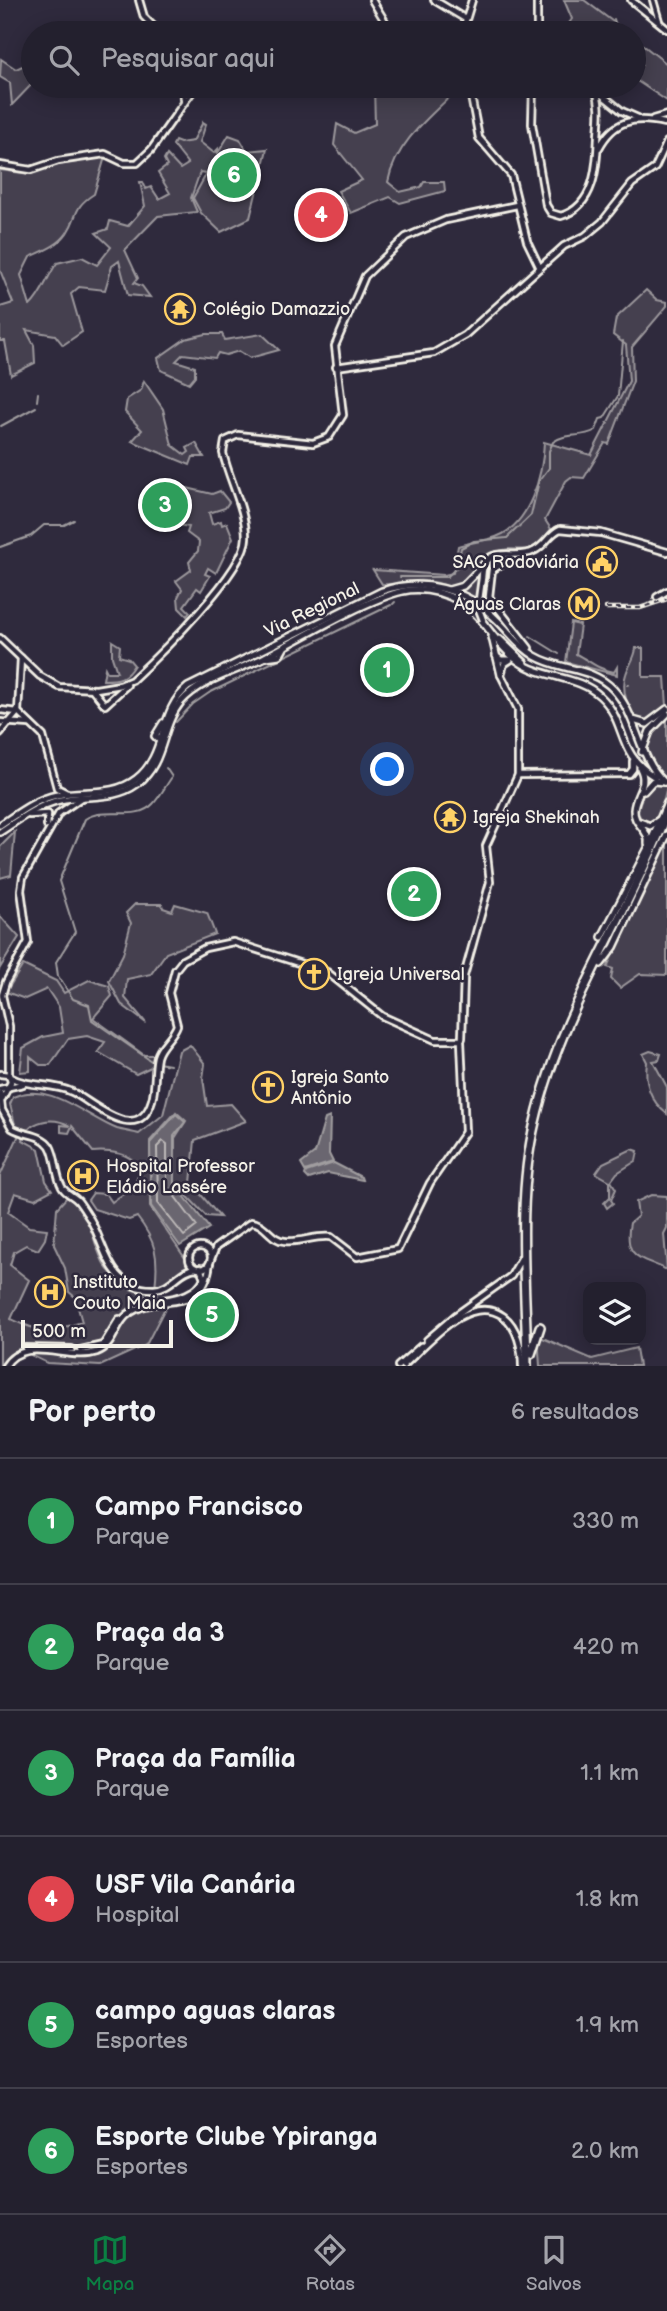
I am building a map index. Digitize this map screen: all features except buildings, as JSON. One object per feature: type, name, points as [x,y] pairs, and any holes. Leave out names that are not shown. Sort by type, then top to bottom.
[{"type":"highway","points":[[531,1354],[529,1213],[536,1133],[561,1048],[665,814]]},
{"type":"highway","points":[[523,1256],[530,1150],[541,1096],[565,1031],[667,826]]},
{"type":"highway","points":[[599,964],[597,952],[602,937]]},
{"type":"highway","points":[[526,1205],[529,1366]]},
{"type":"highway","points":[[529,1366],[540,1327]]},
{"type":"main road","points":[[139,0],[144,17],[148,21]]},
{"type":"main road","points":[[374,0],[387,21]]},
{"type":"main road","points":[[434,0],[464,18]]},
{"type":"main road","points":[[464,21],[472,0]]},
{"type":"main road","points":[[537,0],[538,21]]},
{"type":"main road","points":[[631,0],[667,29]]},
{"type":"main road","points":[[640,8],[648,7],[653,0]]},
{"type":"main road","points":[[653,0],[662,25]]},
{"type":"main road","points":[[471,98],[479,138],[509,170],[528,246],[540,268]]},
{"type":"main road","points":[[534,98],[536,151],[546,205],[551,213],[561,216],[569,214],[589,193],[596,176],[601,109],[597,98]]},
{"type":"main road","points":[[607,98],[622,111],[639,119]]},
{"type":"main road","points":[[0,165],[31,170],[100,154],[124,163],[137,163],[151,150],[184,100]]},
{"type":"main road","points":[[601,109],[606,103],[613,103]]},
{"type":"main road","points":[[622,111],[622,122]]},
{"type":"main road","points":[[598,149],[612,128],[622,122],[667,116],[666,125],[652,119]]},
{"type":"main road","points":[[600,121],[605,128],[612,128]]},
{"type":"main road","points":[[336,367],[436,352],[469,332],[564,246],[585,236],[603,222],[632,184],[655,169],[667,142]]},
{"type":"main road","points":[[96,692],[103,705],[109,703],[198,615],[244,546],[246,532],[223,453],[225,441],[238,435],[320,442],[334,432],[342,417],[336,342],[362,281],[394,245],[443,221],[517,205]]},
{"type":"main road","points":[[538,260],[550,260]]},
{"type":"main road","points":[[532,669],[511,651],[483,620],[478,607],[484,565],[492,557],[532,552],[555,531],[566,529],[601,533],[667,554]]},
{"type":"main road","points":[[446,589],[463,586],[492,557],[503,556],[505,561]]},
{"type":"main road","points":[[482,578],[491,561],[500,557],[505,561]]},
{"type":"main road","points":[[505,561],[493,568],[488,591],[498,611],[529,648]]},
{"type":"main road","name":"Via Regional","points":[[0,832],[56,801],[116,794],[137,784],[155,766],[165,721],[174,702],[188,687],[389,588],[421,584],[446,589],[491,614],[519,643],[541,659],[588,672],[610,686],[622,703],[640,748]]},
{"type":"main road","points":[[657,597],[667,591]]},
{"type":"main road","name":"Via Regional","points":[[0,825],[47,797],[111,790],[127,785],[146,769],[173,715],[188,696],[263,658],[281,655],[285,646],[391,595],[421,593],[459,601],[475,613],[517,661],[532,669],[583,685],[600,696],[613,716],[633,761],[665,783]]},
{"type":"main road","points":[[3,1366],[24,1351],[89,1353],[102,1349],[122,1320],[135,1310],[184,1299],[200,1290],[207,1280],[210,1260],[216,1247],[238,1229],[253,1222],[285,1241],[331,1237],[357,1257],[392,1252],[400,1247],[430,1182],[465,1132],[462,1039],[464,976],[491,876],[486,846],[518,775],[518,709],[501,675],[489,631]]},
{"type":"main road","points":[[0,638],[32,668],[59,687],[96,692],[130,681]]},
{"type":"main road","points":[[519,643],[547,659],[585,668],[603,677],[621,694],[649,767],[665,783]]},
{"type":"main road","points":[[274,644],[285,646]]},
{"type":"main road","points":[[496,656],[501,660],[517,661]]},
{"type":"main road","points":[[20,723],[21,657]]},
{"type":"main road","points":[[501,675],[504,664],[509,660]]},
{"type":"main road","points":[[20,675],[24,669],[32,668]]},
{"type":"main road","points":[[0,710],[19,713],[35,725],[50,754],[56,784],[60,791],[68,793]]},
{"type":"main road","points":[[633,720],[647,724],[667,711]]},
{"type":"main road","points":[[640,748],[667,711]]},
{"type":"main road","points":[[0,733],[19,713]]},
{"type":"main road","points":[[0,722],[35,725]]},
{"type":"main road","points":[[518,775],[629,774],[633,769],[633,761]]},
{"type":"main road","points":[[640,768],[644,780],[634,812],[637,822],[648,833],[648,848]]},
{"type":"main road","points":[[665,783],[656,781],[648,785],[636,812],[639,821],[647,825],[655,824],[665,814]]},
{"type":"main road","points":[[47,797],[56,784]]},
{"type":"main road","points":[[1,1102],[8,1088],[9,1076],[9,1030],[3,991],[28,942],[21,885],[24,872],[44,834],[62,810],[84,797]]},
{"type":"main road","points":[[602,937],[630,876],[665,814],[667,803]]},
{"type":"main road","name":"Via Regional","points":[[22,818],[37,813],[50,816],[44,834]]},
{"type":"main road","points":[[599,964],[614,947],[667,835]]},
{"type":"main road","points":[[660,852],[667,844]]},
{"type":"main road","points":[[7,1055],[0,1073],[27,1084],[72,1092],[114,1119],[130,1120],[142,1115],[152,1097],[159,1052],[177,1025],[169,993],[172,976],[189,957],[223,943],[243,944],[327,972],[378,1013],[430,1038],[462,1039]]},
{"type":"main road","points":[[27,1084],[0,1091],[3,1114],[14,1130],[38,1136],[48,1144],[62,1189],[78,1201],[90,1220],[104,1256],[115,1271],[138,1285],[154,1289],[166,1286],[186,1271],[198,1268],[210,1260]]},
{"type":"main road","points":[[186,1271],[193,1250],[216,1247]]},
{"type":"main road","points":[[206,1249],[210,1260]]},
{"type":"main road","points":[[400,1366],[511,1276],[523,1256]]},
{"type":"main road","points":[[3,1366],[11,1354],[25,1348],[98,1348],[108,1340],[120,1318],[132,1308],[183,1296],[195,1290],[204,1279],[190,1261]]},
{"type":"main road","points":[[468,1310],[493,1311],[508,1321],[517,1339],[522,1366]]},
{"type":"shaded area","points":[[564,0],[584,0],[612,21],[571,21]]},
{"type":"shaded area","points":[[646,47],[667,64],[667,101],[646,87]]},
{"type":"shaded area","points":[[1,59],[16,69],[21,67],[21,96],[12,105],[10,83],[0,77]]},
{"type":"shaded area","points":[[374,98],[449,98],[407,141],[392,167],[388,182],[400,192],[421,187],[424,182],[444,182],[445,191],[400,203],[390,197],[351,213],[338,191],[362,180],[334,145],[337,124],[354,133],[375,124]]},
{"type":"shaded area","points":[[203,122],[206,124],[200,142],[214,153],[218,149],[218,153],[229,135],[240,139],[247,151],[267,149],[250,218],[221,232],[201,213],[193,198],[207,173],[200,172],[191,198],[197,212],[158,216],[125,250],[138,278],[134,283],[142,286],[150,297],[128,295],[119,261],[112,266],[105,290],[79,287],[71,294],[82,332],[63,345],[55,335],[26,330],[34,345],[35,363],[11,375],[5,341],[0,341],[0,307],[13,303],[0,270],[0,170],[30,174],[52,166],[105,157],[94,194],[79,208],[67,233],[55,245],[30,257],[21,275],[30,306],[57,263],[82,257],[97,265],[111,247],[96,233],[108,229],[110,221],[128,226],[145,206],[140,182],[143,182],[146,189],[151,187],[159,199],[170,193],[158,173],[167,166],[164,160],[167,155],[180,169],[188,164],[173,145],[175,141],[193,141]]},
{"type":"shaded area","points":[[646,290],[657,300],[667,302],[667,306],[632,347],[633,381],[609,444],[605,443],[584,478],[571,477],[566,481],[545,520],[551,529],[529,549],[503,550],[489,556],[457,590],[425,581],[382,584],[373,570],[444,575],[453,573],[458,546],[492,538],[508,531],[518,522],[537,483],[544,442],[591,455],[629,381],[626,345],[613,335],[616,318]]},
{"type":"shaded area","points":[[206,334],[222,334],[225,340],[262,334],[279,350],[250,358],[239,351],[226,355],[218,353],[215,358],[183,354],[176,361],[195,367],[195,376],[189,383],[161,370],[158,358],[185,339]]},
{"type":"shaded area","points":[[144,381],[163,409],[172,445],[185,455],[189,452],[187,448],[196,443],[204,457],[193,457],[190,465],[132,441],[142,430],[125,412],[127,399],[141,390]]},
{"type":"shaded area","points":[[187,488],[212,494],[220,491],[229,502],[225,508],[209,513],[212,524],[221,521],[222,525],[227,523],[233,538],[216,573],[208,568],[205,574],[210,576],[201,591],[197,588],[184,606],[190,612],[187,616],[179,608],[178,597],[182,589],[176,581],[191,570],[189,562],[198,551],[199,542],[187,533],[189,527],[173,524]]},
{"type":"shaded area","points":[[501,559],[501,564],[490,570],[487,596],[519,640],[499,620],[481,605],[486,570],[494,561]]},
{"type":"shaded area","points":[[481,569],[476,601],[458,591],[469,584]]},
{"type":"shaded area","points":[[571,623],[580,625],[576,654],[608,671],[614,672],[617,667],[617,675],[566,662]]},
{"type":"shaded area","points":[[112,641],[120,646],[119,656],[129,659],[134,665],[122,678],[103,680],[105,668],[107,672],[117,672],[112,657]]},
{"type":"shaded area","points":[[636,648],[643,648],[643,677],[665,677],[667,706],[649,721],[637,721],[630,710],[625,692],[626,674]]},
{"type":"shaded area","points":[[667,716],[667,779],[652,762],[648,748],[654,733]]},
{"type":"shaded area","points":[[659,783],[667,787],[660,816],[652,823],[643,822],[638,813],[640,803],[647,790]]},
{"type":"shaded area","points":[[15,832],[11,875],[0,878],[0,847]]},
{"type":"shaded area","points":[[667,847],[667,975],[640,974],[620,988],[611,979],[613,969],[607,967],[661,852]]},
{"type":"shaded area","points":[[135,904],[162,904],[163,908],[172,911],[175,904],[207,913],[215,934],[166,953],[151,974],[127,979],[125,998],[146,1023],[121,1004],[109,981],[123,954],[131,923],[126,913]]},
{"type":"shaded area","points":[[0,916],[19,937],[0,968]]},
{"type":"shaded area","points":[[23,965],[56,981],[64,993],[89,980],[109,986],[112,996],[93,1018],[144,1055],[153,1055],[153,1066],[136,1074],[98,1052],[105,1042],[87,1036],[68,1039],[50,1065],[40,1065],[30,1057],[30,1071],[20,1072],[23,1048],[43,1037],[63,1033],[59,1007],[47,989],[25,999],[6,992]]},
{"type":"shaded area","points":[[190,1045],[205,1064],[203,1078],[207,1106],[231,1104],[246,1121],[195,1140],[191,1183],[220,1217],[206,1216],[175,1183],[175,1138],[186,1121],[176,1112],[150,1141],[150,1207],[189,1264],[167,1283],[155,1288],[155,1250],[137,1217],[129,1220],[94,1209],[88,1200],[93,1193],[106,1194],[112,1202],[127,1192],[138,1175],[134,1161],[127,1156],[110,1152],[93,1152],[72,1126],[69,1133],[61,1132],[61,1125],[70,1126],[63,1123],[42,1122],[26,1133],[23,1140],[39,1149],[46,1181],[52,1190],[35,1199],[15,1193],[8,1212],[29,1227],[47,1229],[45,1239],[38,1250],[26,1245],[14,1252],[10,1265],[29,1280],[11,1319],[46,1330],[82,1322],[75,1297],[69,1292],[65,1268],[54,1245],[57,1208],[67,1197],[82,1210],[101,1258],[110,1272],[165,1308],[146,1345],[100,1366],[47,1363],[29,1354],[0,1366],[0,1176],[18,1137],[10,1104],[13,1097],[27,1093],[54,1096],[117,1129],[139,1134],[163,1115],[179,1051]]},
{"type":"shaded area","points":[[650,1051],[661,1054],[659,1060],[653,1061],[667,1087],[667,1114],[652,1097],[646,1077],[647,1062],[643,1054]]},
{"type":"shaded area","points":[[632,1149],[638,1151],[636,1161],[617,1173],[611,1181],[616,1189],[611,1200],[613,1203],[607,1208],[604,1203],[610,1197],[610,1181],[596,1173],[603,1163]]},
{"type":"shaded area","points":[[651,1195],[667,1196],[667,1228],[664,1234],[667,1270],[636,1256],[629,1244],[630,1223],[638,1216],[636,1202]]},
{"type":"shaded area","points":[[538,1336],[592,1359],[636,1348],[639,1366],[540,1366]]},
{"type":"water","points":[[176,1114],[185,1122],[174,1136],[174,1183],[209,1228],[180,1246],[151,1206],[150,1143]]},
{"type":"water","points":[[330,1117],[329,1154],[333,1162],[305,1171],[301,1164],[315,1153],[325,1119]]},
{"type":"water","points":[[334,1163],[362,1180],[328,1173],[309,1179],[305,1175],[306,1172]]},
{"type":"waterway","points":[[400,577],[447,577],[457,567],[461,548],[474,541],[507,538],[531,515],[539,481],[549,468],[549,451],[553,442],[563,437],[596,430],[600,419],[604,418],[618,396],[623,341]]},
{"type":"waterway","points":[[37,401],[38,393]]},
{"type":"waterway","points":[[1,426],[36,407]]},
{"type":"waterway","points":[[0,547],[31,536],[44,525],[64,525],[74,520]]},
{"type":"waterway","points":[[176,722],[193,704],[209,693],[391,605]]},
{"type":"waterway","points":[[530,636],[559,654]]},
{"type":"waterway","points":[[154,1063],[92,1020],[89,1005],[73,999],[58,976],[56,962],[75,932],[59,881],[85,819],[93,815],[146,809],[156,801],[172,777],[166,768]]},
{"type":"waterway","points":[[158,1063],[170,1065]]},
{"type":"railway","points":[[606,608],[640,608],[667,599]]},
{"type":"place","name":"Esporte Clube Ypiranga","points":[[234,175]]},
{"type":"place","name":"USF Vila Canária","points":[[321,215]]},
{"type":"place","name":"Colégio Damazzio","points":[[180,309]]},
{"type":"place","name":"Praça da Família","points":[[165,505]]},
{"type":"place","name":"SAC Rodoviária","points":[[602,562]]},
{"type":"place","name":"Águas Claras","points":[[584,604]]},
{"type":"place","name":"Campo Francisco","points":[[387,670]]},
{"type":"place","name":"Igreja Shekinah","points":[[450,817]]},
{"type":"place","name":"Praça da 3","points":[[414,894]]},
{"type":"place","name":"Igreja Universal","points":[[314,974]]},
{"type":"place","name":"Igreja Santo Antônio","points":[[268,1087]]},
{"type":"place","name":"Hospital Professor Eládio Lassére","points":[[83,1176]]},
{"type":"place","name":"Instituto Couto Maia","points":[[50,1292]]},
{"type":"place","name":"campo aguas claras","points":[[212,1315]]}]
